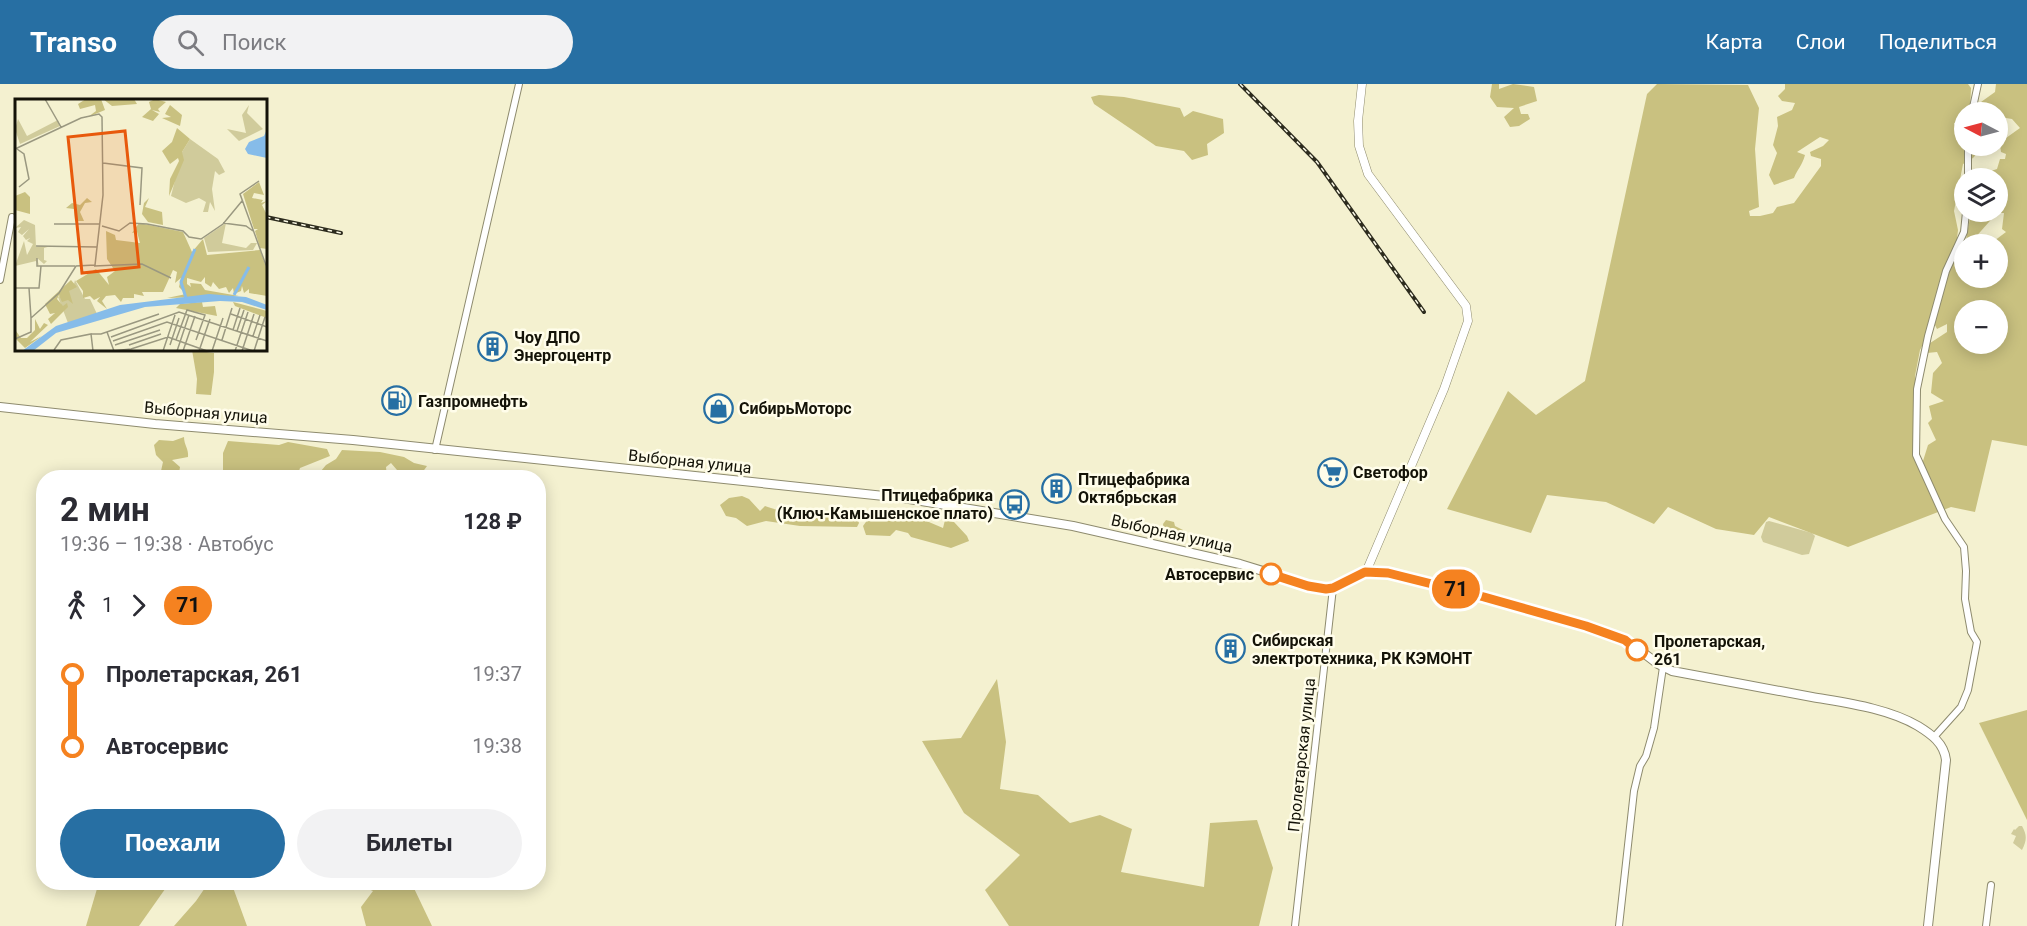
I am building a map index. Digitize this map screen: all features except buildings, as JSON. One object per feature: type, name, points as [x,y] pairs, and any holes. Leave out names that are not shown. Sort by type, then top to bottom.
[{"type":"main road","name":"Выборная улица","points":[[0,407],[289,434],[903,498],[1073,526],[1240,564],[1308,586],[1333,588]]},
{"type":"main road","points":[[1333,588],[1365,572],[1376,571],[1413,578],[1586,626],[1625,640],[1672,671],[1831,700],[1911,722],[1934,737],[1943,748],[1946,760],[1928,926]]},
{"type":"street","points":[[435,450],[519,84]]},
{"type":"street","points":[[1362,84],[1358,121],[1359,146],[1368,174],[1466,306],[1468,321],[1444,389],[1365,572]]},
{"type":"street","points":[[1974,102],[1978,84]]},
{"type":"street","points":[[0,280],[12,217]]},
{"type":"street","points":[[1934,737],[1961,707],[1968,690],[1977,642],[1971,632],[1965,598],[1964,547],[1945,519],[1916,455],[1917,389],[1928,336],[1946,271],[1964,232],[1965,222]]},
{"type":"street","name":"Пролетарская улица","points":[[1296,926],[1333,588]]},
{"type":"street","points":[[1619,926],[1634,791],[1640,766],[1646,756],[1654,728],[1663,667]]},
{"type":"street","points":[[1986,926],[1991,885]]},
{"type":"shaded area","points":[[1492,84],[1499,84],[1499,89],[1513,84],[1534,87],[1537,101],[1519,107],[1521,114],[1528,114],[1530,119],[1519,126],[1510,127],[1504,117],[1514,108],[1497,107],[1490,97]]},
{"type":"shaded area","points":[[1657,84],[1748,85],[1759,108],[1755,149],[1759,207],[1749,211],[1750,216],[1760,216],[1773,213],[1777,207],[1794,203],[1821,166],[1821,159],[1811,156],[1810,152],[1823,146],[1829,140],[1820,137],[1797,152],[1805,155],[1794,178],[1774,185],[1769,175],[1777,153],[1773,145],[1778,126],[1777,117],[1792,110],[1795,103],[1782,101],[1778,96],[1785,89],[1785,84],[1968,84],[1971,88],[1970,102],[1954,102],[1954,156],[1975,156],[1963,164],[1962,168],[1954,168],[1954,222],[1956,222],[1958,230],[1958,234],[1954,234],[1954,288],[2008,288],[2008,234],[2003,234],[2006,232],[2002,229],[2003,222],[2008,222],[2008,168],[1997,168],[2000,159],[2008,156],[2008,137],[2020,128],[2012,119],[2008,118],[2008,102],[1981,102],[1995,92],[1996,84],[2027,84],[2027,446],[1992,440],[1975,512],[1951,507],[1848,547],[1769,517],[1754,535],[1716,529],[1668,507],[1654,524],[1606,502],[1547,495],[1531,533],[1447,509],[1508,391],[1536,415],[1585,381],[1647,94]],"holes":[[[1934,323],[1937,329],[1947,324],[1947,332],[1924,347],[1927,353],[1937,352],[1942,363],[1933,373],[1931,393],[1944,401],[1929,406],[1932,419],[1928,423],[1936,440],[1928,445],[1923,461],[1916,462],[1915,376],[1920,350]]]},
{"type":"shaded area","points":[[1099,95],[1124,97],[1180,108],[1184,117],[1193,111],[1223,119],[1224,133],[1207,144],[1208,155],[1192,160],[1184,151],[1156,146],[1094,104],[1091,97]]},
{"type":"shaded area","points":[[1969,222],[1989,222],[1978,234],[1967,234]]},
{"type":"shaded area","points":[[192,351],[214,353],[211,395],[196,394],[197,379]]},
{"type":"shaded area","points":[[184,437],[188,457],[172,460],[180,467],[180,470],[161,470],[163,462],[156,455],[154,445],[159,440],[173,441]]},
{"type":"shaded area","points":[[228,441],[279,445],[288,442],[327,449],[330,456],[299,470],[223,470],[223,453]]},
{"type":"shaded area","points":[[342,450],[380,452],[404,457],[414,463],[427,466],[424,470],[397,470],[391,463],[386,467],[386,470],[322,470],[336,459]]},
{"type":"shaded area","points":[[742,496],[749,499],[760,511],[765,506],[801,518],[815,513],[835,513],[856,516],[859,523],[857,527],[800,526],[766,521],[747,526],[736,518],[726,516],[720,505],[729,498]]},
{"type":"shaded area","points":[[910,514],[943,528],[945,520],[954,522],[969,541],[951,548],[911,537],[908,533],[896,530],[890,536],[866,535],[863,526],[871,515],[889,519]]},
{"type":"shaded area","points":[[1166,520],[1174,522],[1175,526],[1183,530],[1181,537],[1165,535],[1162,531]]},
{"type":"shaded area","points":[[1766,522],[1812,533],[1815,536],[1809,554],[1802,555],[1763,542],[1761,537]]},
{"type":"shaded area","points":[[997,679],[1006,742],[1000,789],[1038,795],[1070,823],[1100,815],[1132,829],[1121,872],[1204,887],[1210,823],[1257,820],[1273,868],[1259,926],[1009,926],[985,890],[1020,855],[964,813],[922,741],[961,738]]},
{"type":"shaded area","points":[[2027,710],[2027,820],[1979,723]]},
{"type":"shaded area","points":[[2022,826],[2026,835],[2022,850],[2013,843],[2016,836],[2011,834]]},
{"type":"shaded area","points":[[97,890],[164,890],[139,926],[86,926]]},
{"type":"shaded area","points":[[204,890],[234,890],[247,926],[174,926]]},
{"type":"shaded area","points":[[371,890],[415,890],[432,926],[366,926],[361,907],[373,891]]},
{"type":"railway","points":[[1240,84],[1317,162],[1424,312]]},
{"type":"railway","points":[[267,217],[341,233]]},
{"type":"bus line","name":"71","points":[[1271,574],[1308,586],[1326,589],[1333,588],[1365,572],[1376,571],[1413,578],[1611,634],[1625,640],[1637,650]]},
{"type":"place","name":"Чоу ДПО Энергоцентр","points":[[493,346]]},
{"type":"place","name":"Газпромнефть","points":[[397,401]]},
{"type":"place","name":"СибирьМоторс","points":[[718,408]]},
{"type":"place","name":"Светофор","points":[[1332,472]]},
{"type":"place","name":"Птицефабрика Октябрьская","points":[[1057,488]]},
{"type":"place","name":"Птицефабрика (Ключ-Камышенское плато)","points":[[1014,504]]},
{"type":"place","name":"Автосервис","points":[[1271,574]]},
{"type":"place","name":"Сибирская электротехника, РК КЭМОНТ","points":[[1231,649]]},
{"type":"place","name":"Пролетарская, 261","points":[[1637,650]]}]
